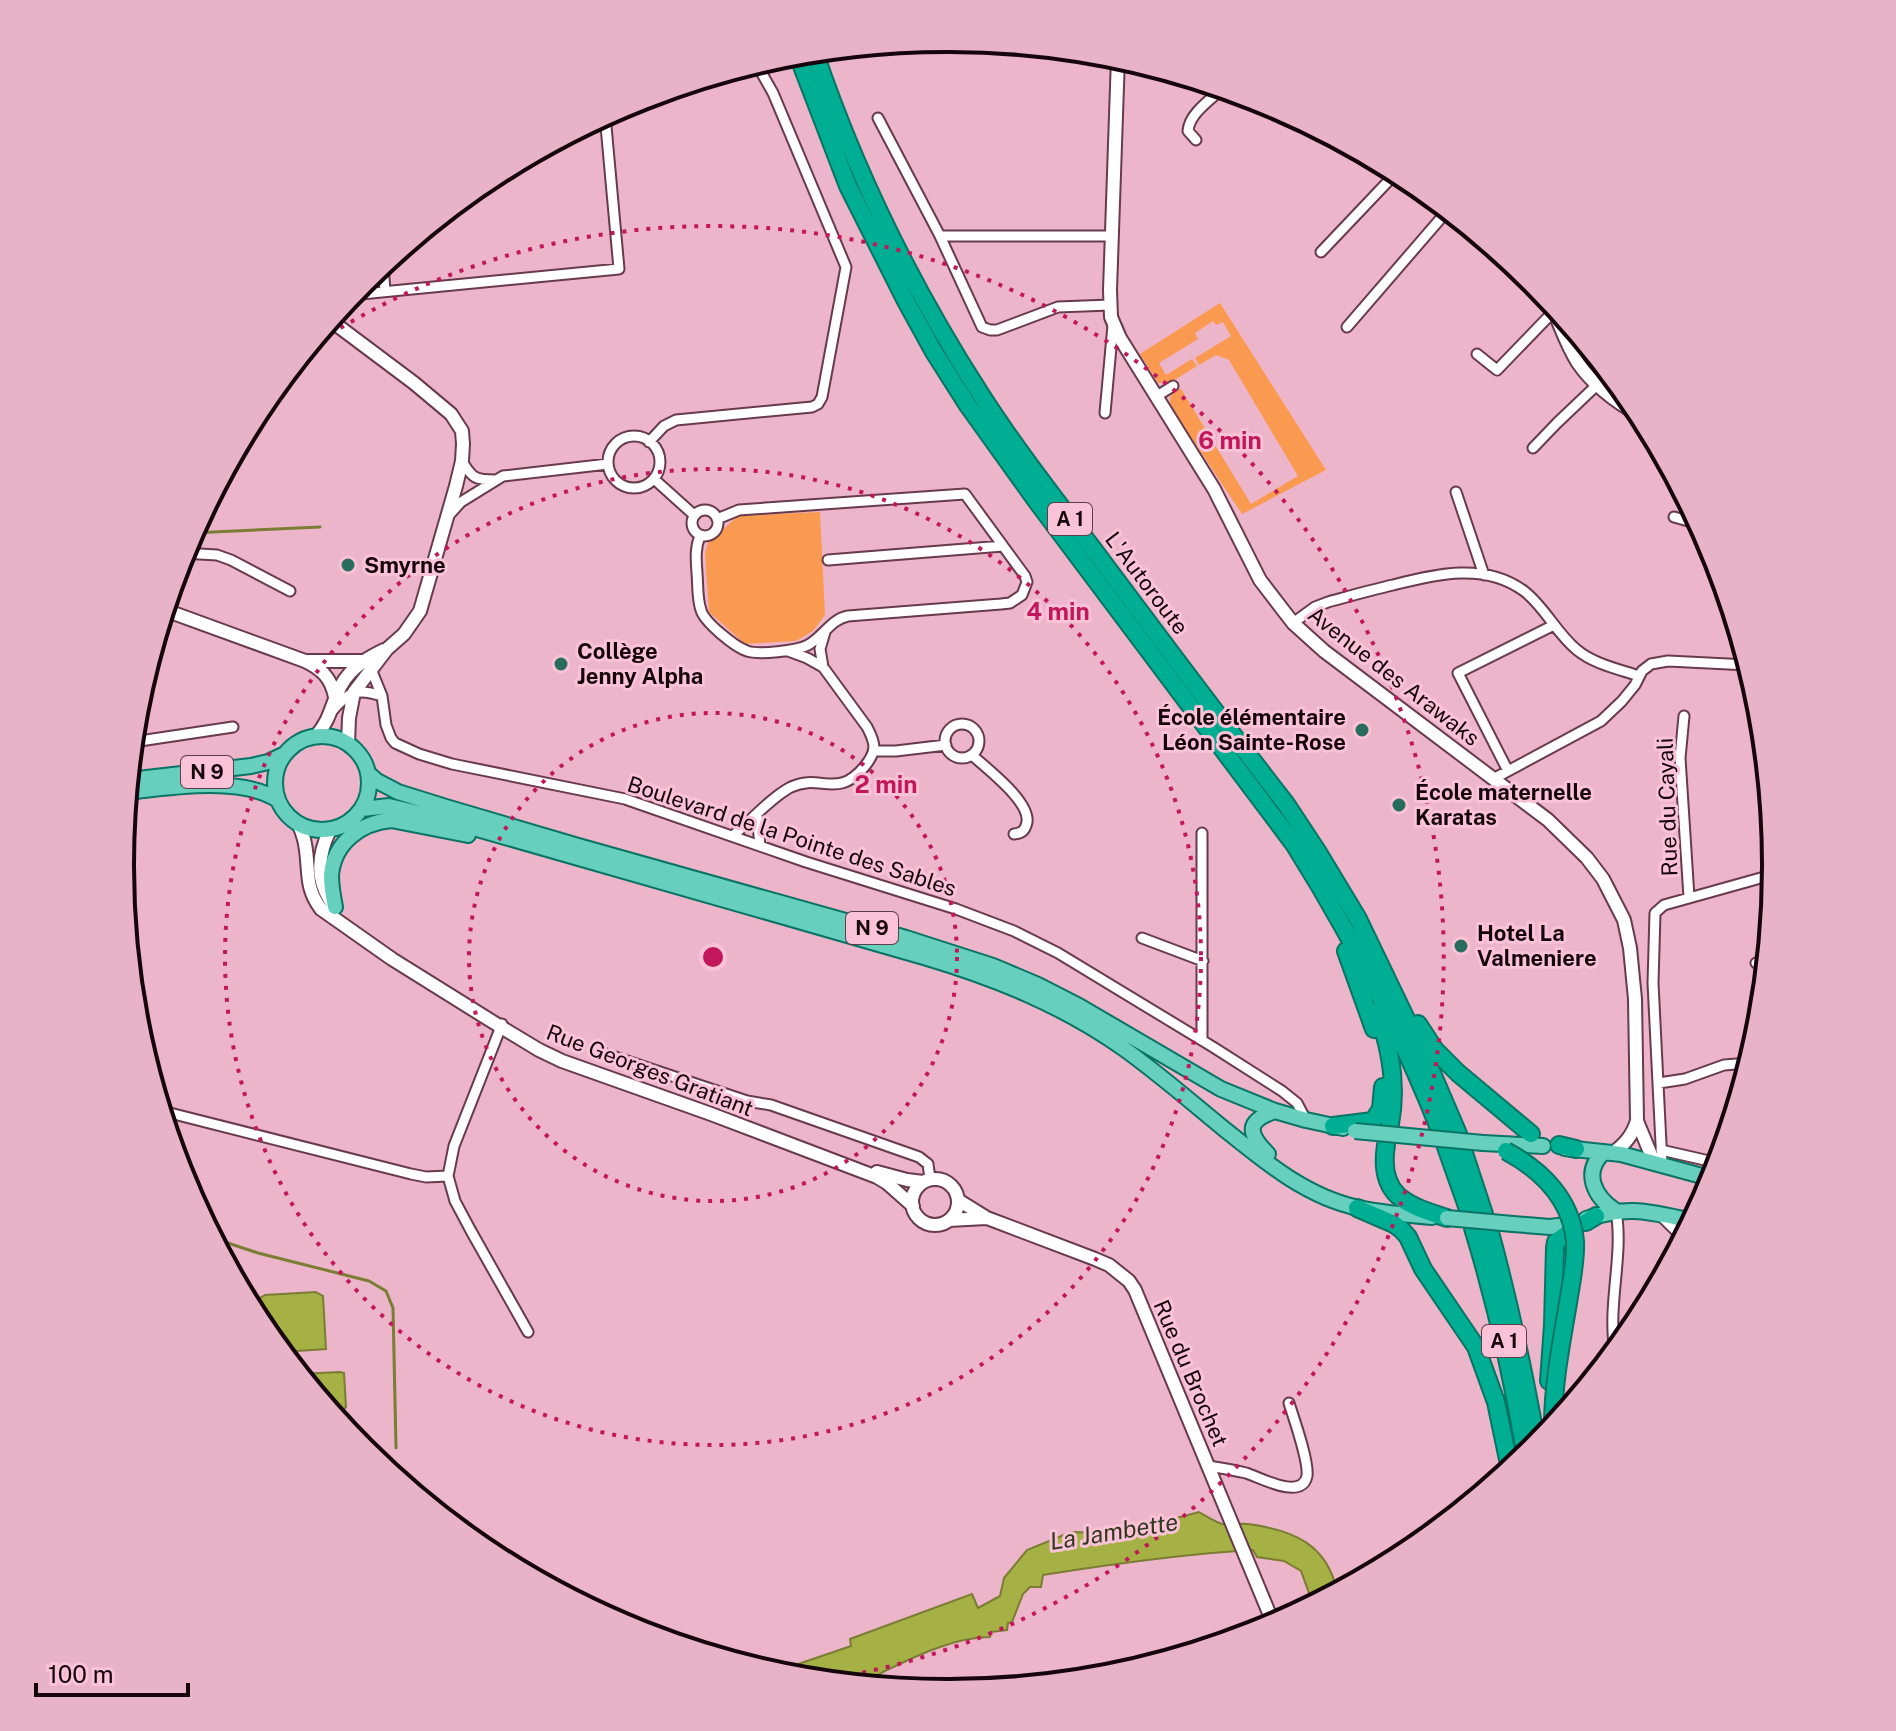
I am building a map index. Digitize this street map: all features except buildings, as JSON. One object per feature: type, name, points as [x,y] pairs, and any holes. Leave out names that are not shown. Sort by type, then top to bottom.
[{"type":"highway","name":"L'Autoroute","points":[[818,63],[894,243],[928,307],[982,396],[1286,804],[1342,892],[1378,957],[1431,1071],[1512,1316],[1534,1430]]},
{"type":"highway","name":"L'Autoroute","points":[[802,66],[848,186],[934,352],[1038,503],[1294,844],[1354,946],[1452,1140]]},
{"type":"highway","points":[[1294,844],[1376,1010],[1388,1046],[1393,1083],[1390,1124]]},
{"type":"highway","points":[[1333,1126],[1355,1127],[1370,1122],[1381,1109],[1383,1097],[1374,1028],[1346,951]]},
{"type":"highway","points":[[1378,957],[1435,1050],[1466,1081],[1531,1134]]},
{"type":"highway","points":[[1485,1143],[1524,1161],[1545,1178],[1563,1204],[1572,1227],[1574,1268],[1553,1410]]},
{"type":"highway","points":[[1386,1145],[1385,1171],[1396,1195],[1420,1209],[1447,1218]]},
{"type":"highway","points":[[1357,1208],[1401,1229],[1423,1269],[1470,1337],[1485,1367],[1496,1402],[1507,1456]]},
{"type":"highway","name":"L'Autoroute","points":[[1479,1221],[1523,1441]]},
{"type":"highway","points":[[1549,1413],[1547,1400],[1555,1248],[1567,1229]]},
{"type":"main road","name":"Avenue des Arawaks","points":[[1118,70],[1110,305],[1120,338],[1214,489],[1260,580],[1293,623],[1324,651],[1548,820],[1587,858],[1603,879],[1624,920],[1630,948],[1635,999],[1637,1121],[1659,1159]]},
{"type":"main road","points":[[338,326],[451,414],[462,431],[462,461],[420,611],[404,634],[367,665],[347,676],[335,697],[332,712],[317,735],[333,736],[348,743],[354,692],[367,665]]},
{"type":"main road","points":[[1562,332],[1579,365],[1611,395]]},
{"type":"main road","points":[[175,614],[318,667],[327,676],[335,697]]},
{"type":"main road","points":[[305,661],[367,665]]},
{"type":"main road","name":"N 9","points":[[139,779],[236,769],[268,762],[283,755],[292,745],[317,735]]},
{"type":"main road","name":"N 9","points":[[348,743],[358,751],[369,774],[398,792],[591,850],[906,938],[993,966],[1079,1006],[1221,1089],[1275,1111],[1333,1126]]},
{"type":"main road","points":[[283,755],[275,777],[278,800],[283,810],[299,824],[319,830],[342,826],[362,809],[370,786],[369,774]]},
{"type":"main road","name":"N 9","points":[[138,791],[201,786],[234,787],[257,790],[278,800]]},
{"type":"main road","name":"N 9","points":[[362,809],[398,807],[964,969],[1032,996],[1120,1046],[1263,1160],[1308,1189],[1357,1208],[1447,1218]]},
{"type":"main road","points":[[340,916],[331,876],[338,852],[353,833],[379,821],[402,821],[569,856]]},
{"type":"main road","points":[[299,824],[305,842],[311,894],[321,909],[340,916]]},
{"type":"main road","points":[[330,830],[325,839],[320,870],[323,889],[340,916]]},
{"type":"main road","name":"Rue Georges Gratiant","points":[[340,916],[392,959],[539,1050],[877,1175]]},
{"type":"main road","points":[[1275,1111],[1255,1121],[1254,1137],[1293,1180]]},
{"type":"main road","points":[[1616,1211],[1600,1199],[1592,1178],[1596,1161],[1623,1146],[1633,1134],[1637,1121]]},
{"type":"main road","points":[[1355,1127],[1412,1137],[1560,1147],[1659,1159],[1701,1175]]},
{"type":"main road","points":[[877,1175],[907,1180],[938,1179],[949,1183],[957,1194],[957,1208],[949,1220],[929,1224],[918,1217],[913,1206],[877,1175]]},
{"type":"main road","points":[[913,1206],[914,1192],[926,1181]]},
{"type":"main road","name":"Rue du Brochet","points":[[958,1200],[987,1218],[1109,1265],[1129,1281],[1269,1613]]},
{"type":"main road","points":[[1589,1219],[1616,1211],[1639,1210],[1681,1219]]},
{"type":"main road","name":"Rue du Brochet","points":[[949,1220],[987,1218]]},
{"type":"main road","points":[[1447,1218],[1567,1229]]},
{"type":"street","points":[[649,442],[664,426],[676,420],[812,407],[822,397],[846,267],[762,74]]},
{"type":"street","points":[[1196,140],[1188,131],[1188,125],[1214,97]]},
{"type":"street","points":[[878,118],[940,236],[982,327],[997,330],[1067,305],[1110,305]]},
{"type":"street","points":[[370,293],[619,269],[606,128]]},
{"type":"street","points":[[1321,252],[1388,182]]},
{"type":"street","points":[[1347,327],[1441,218]]},
{"type":"street","points":[[940,236],[1112,236]]},
{"type":"street","points":[[384,280],[385,291]]},
{"type":"street","points":[[1477,354],[1497,370],[1545,313]]},
{"type":"street","points":[[1105,413],[1113,323]]},
{"type":"street","points":[[1533,448],[1598,384]]},
{"type":"street","points":[[1157,396],[1173,386]]},
{"type":"street","points":[[638,437],[649,442],[659,455],[658,472],[654,479],[639,488],[630,488],[615,480],[608,464],[612,449],[623,439],[638,437]]},
{"type":"street","points":[[462,461],[473,478],[495,480]]},
{"type":"street","points":[[446,519],[461,502],[495,480],[514,474],[608,464]]},
{"type":"street","points":[[654,479],[694,515]]},
{"type":"street","points":[[1456,492],[1484,575]]},
{"type":"street","points":[[700,536],[696,554],[700,609],[705,619],[742,650],[755,653],[808,646],[836,621],[848,616],[1010,603],[1022,595],[1027,582],[965,494],[739,510],[717,519]]},
{"type":"street","points":[[707,510],[717,519],[717,528],[708,536],[700,536],[692,527],[697,512],[707,510]]},
{"type":"street","points":[[1674,517],[1684,520]]},
{"type":"street","points":[[828,560],[1003,546]]},
{"type":"street","points":[[196,554],[217,555],[231,560],[290,591]]},
{"type":"street","points":[[1293,623],[1315,607],[1379,588],[1450,572],[1484,575],[1524,591],[1576,650],[1590,659],[1639,676]]},
{"type":"street","points":[[1508,771],[1458,673],[1554,625]]},
{"type":"street","points":[[823,667],[820,649],[825,632]]},
{"type":"street","points":[[734,835],[788,789],[806,783],[832,785],[851,781],[874,751],[867,727],[823,667],[785,650]]},
{"type":"street","points":[[1493,779],[1601,721],[1622,701],[1646,667],[1658,661],[1736,664]]},
{"type":"street","name":"Boulevard de la Pointe des Sables","points":[[367,665],[382,696],[386,725],[395,743],[452,764],[625,799],[1014,931],[1058,953],[1282,1091],[1297,1103],[1306,1120]]},
{"type":"street","points":[[332,712],[354,692],[382,696]]},
{"type":"street","name":"Rue du Cayali","points":[[1684,716],[1680,758],[1689,897]]},
{"type":"street","points":[[960,724],[971,726],[980,740],[976,751],[962,759],[951,755],[946,745],[945,739],[950,729],[960,724]]},
{"type":"street","points":[[144,740],[233,727]]},
{"type":"street","points":[[874,751],[946,745]]},
{"type":"street","points":[[972,755],[1026,810],[1026,828],[1014,834]]},
{"type":"street","points":[[757,814],[760,846]]},
{"type":"street","points":[[1202,833],[1202,1040]]},
{"type":"street","points":[[1705,1162],[1659,1159],[1653,959],[1655,913],[1664,905],[1762,878]]},
{"type":"street","points":[[1142,938],[1203,961]]},
{"type":"street","points":[[1635,999],[1654,998]]},
{"type":"street","points":[[502,1026],[454,1146],[448,1176],[455,1201],[528,1332]]},
{"type":"street","points":[[606,1054],[747,1101],[771,1105],[919,1157],[928,1164],[926,1181]]},
{"type":"street","points":[[1659,1083],[1737,1064]]},
{"type":"street","points":[[174,1114],[411,1174],[448,1176]]},
{"type":"street","points":[[1612,1334],[1618,1233],[1616,1211]]},
{"type":"street","points":[[1658,1214],[1675,1230]]},
{"type":"street","points":[[1208,1466],[1240,1471],[1283,1487],[1302,1484],[1307,1475],[1306,1463],[1289,1403]]},
{"type":"shaded area","points":[[1220,303],[1326,470],[1242,514],[1170,402],[1175,389],[1181,389],[1251,504],[1298,476],[1229,360],[1216,355],[1199,365],[1195,358],[1231,336],[1223,322],[1216,325],[1213,321],[1195,333],[1198,339],[1159,363],[1166,375],[1192,359],[1197,366],[1171,382],[1158,383],[1140,354]]},
{"type":"shaded area","points":[[820,512],[825,615],[813,631],[796,641],[745,644],[709,612],[705,553],[708,543],[738,516]]},
{"type":"shaded area","points":[[316,1292],[323,1296],[326,1349],[296,1351],[260,1298],[265,1295]]},
{"type":"shaded area","points":[[313,1373],[344,1373],[346,1407],[343,1410],[336,1402]]},
{"type":"shaded area","points":[[1199,1512],[1222,1524],[1245,1524],[1293,1535],[1316,1551],[1334,1581],[1309,1594],[1301,1571],[1284,1561],[1257,1557],[1253,1550],[1043,1575],[1041,1587],[1030,1587],[1023,1594],[1007,1630],[991,1632],[990,1637],[963,1640],[936,1648],[877,1675],[797,1664],[851,1646],[850,1639],[972,1594],[978,1608],[1000,1596],[1004,1578],[1027,1550],[1071,1532],[1119,1533]]},
{"type":"waterway","points":[[206,532],[320,527]]},
{"type":"waterway","points":[[227,1243],[369,1281],[386,1291],[393,1308],[396,1448]]},
{"type":"place","name":"Smyrne","points":[[348,565]]},
{"type":"place","name":"Collège Jenny Alpha","points":[[561,664]]},
{"type":"place","name":"École élémentaire Léon Sainte-Rose","points":[[1362,730]]},
{"type":"place","name":"École maternelle Karatas","points":[[1399,805]]},
{"type":"place","name":"Hotel La Valmeniere","points":[[1461,946]]},
{"type":"water label","name":"La Jambette","points":[[1114,1532]]}]
